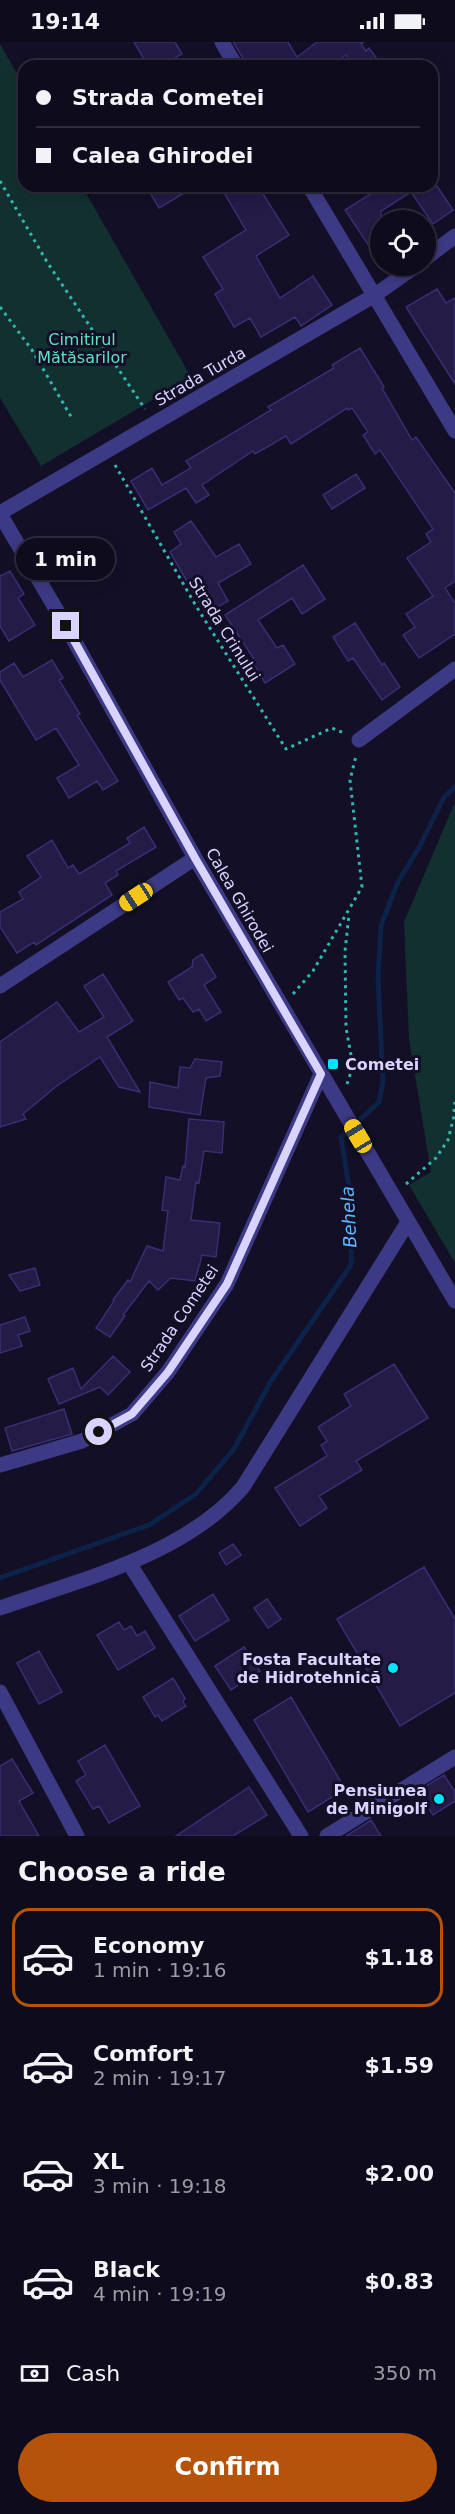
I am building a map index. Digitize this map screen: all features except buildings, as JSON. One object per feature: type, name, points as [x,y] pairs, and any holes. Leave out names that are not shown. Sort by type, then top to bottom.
[{"type":"street","points":[[222,42],[232,60]]},
{"type":"street","points":[[313,192],[455,431]]},
{"type":"street","points":[[436,250],[455,236]]},
{"type":"street","name":"Strada Turda","points":[[0,513],[375,295],[402,276]]},
{"type":"street","name":"Calea Ghirodei","points":[[0,513],[195,858],[455,1301]]},
{"type":"street","points":[[359,740],[455,669]]},
{"type":"street","points":[[0,986],[195,858]]},
{"type":"street","name":"Strada Cometei","points":[[0,1465],[82,1441],[132,1414],[168,1372],[227,1284],[321,1074]]},
{"type":"street","points":[[0,1608],[129,1563],[207,1522],[227,1506],[243,1487],[408,1222]]},
{"type":"street","points":[[129,1563],[301,1836]]},
{"type":"street","points":[[0,1692],[77,1836]]},
{"type":"street","points":[[327,1836],[455,1756]]},
{"type":"path","points":[[0,181],[47,262],[154,423]]},
{"type":"path","points":[[0,307],[32,350],[74,420]]},
{"type":"path","name":"Strada Crinului","points":[[107,451],[180,579],[286,749],[332,728],[359,740]]},
{"type":"path","points":[[280,1005],[296,992],[313,971],[349,913],[362,887],[350,780],[359,740]]},
{"type":"path","points":[[339,1104],[353,1066],[346,1028],[345,951],[349,913]]},
{"type":"path","points":[[406,1184],[436,1158],[448,1140],[455,1102]]},
{"type":"green space","name":"Cimitirul Mătăsarilor","points":[[0,44],[18,76],[18,192],[85,192],[191,377],[41,466],[0,398]]},
{"type":"green space","points":[[455,802],[455,1263],[409,1185],[431,1172],[409,1039],[404,922]]},
{"type":"waterway","name":"Behela","points":[[0,1578],[149,1525],[196,1494],[234,1449],[271,1381],[351,1265],[352,1207],[341,1137],[379,1102],[383,1082],[378,977],[381,926],[397,884],[421,844],[444,797],[455,787]]},
{"type":"place","name":"Cometei","points":[[333,1064]]},
{"type":"place","name":"Fosta Facultate de Hidrotehnică","points":[[393,1668]]},
{"type":"place","name":"Pensiunea de Minigolf","points":[[439,1799]]},
{"type":"route","points":[[66,626],[195,858],[321,1074],[227,1284],[168,1372],[132,1414],[99,1432]]}]
